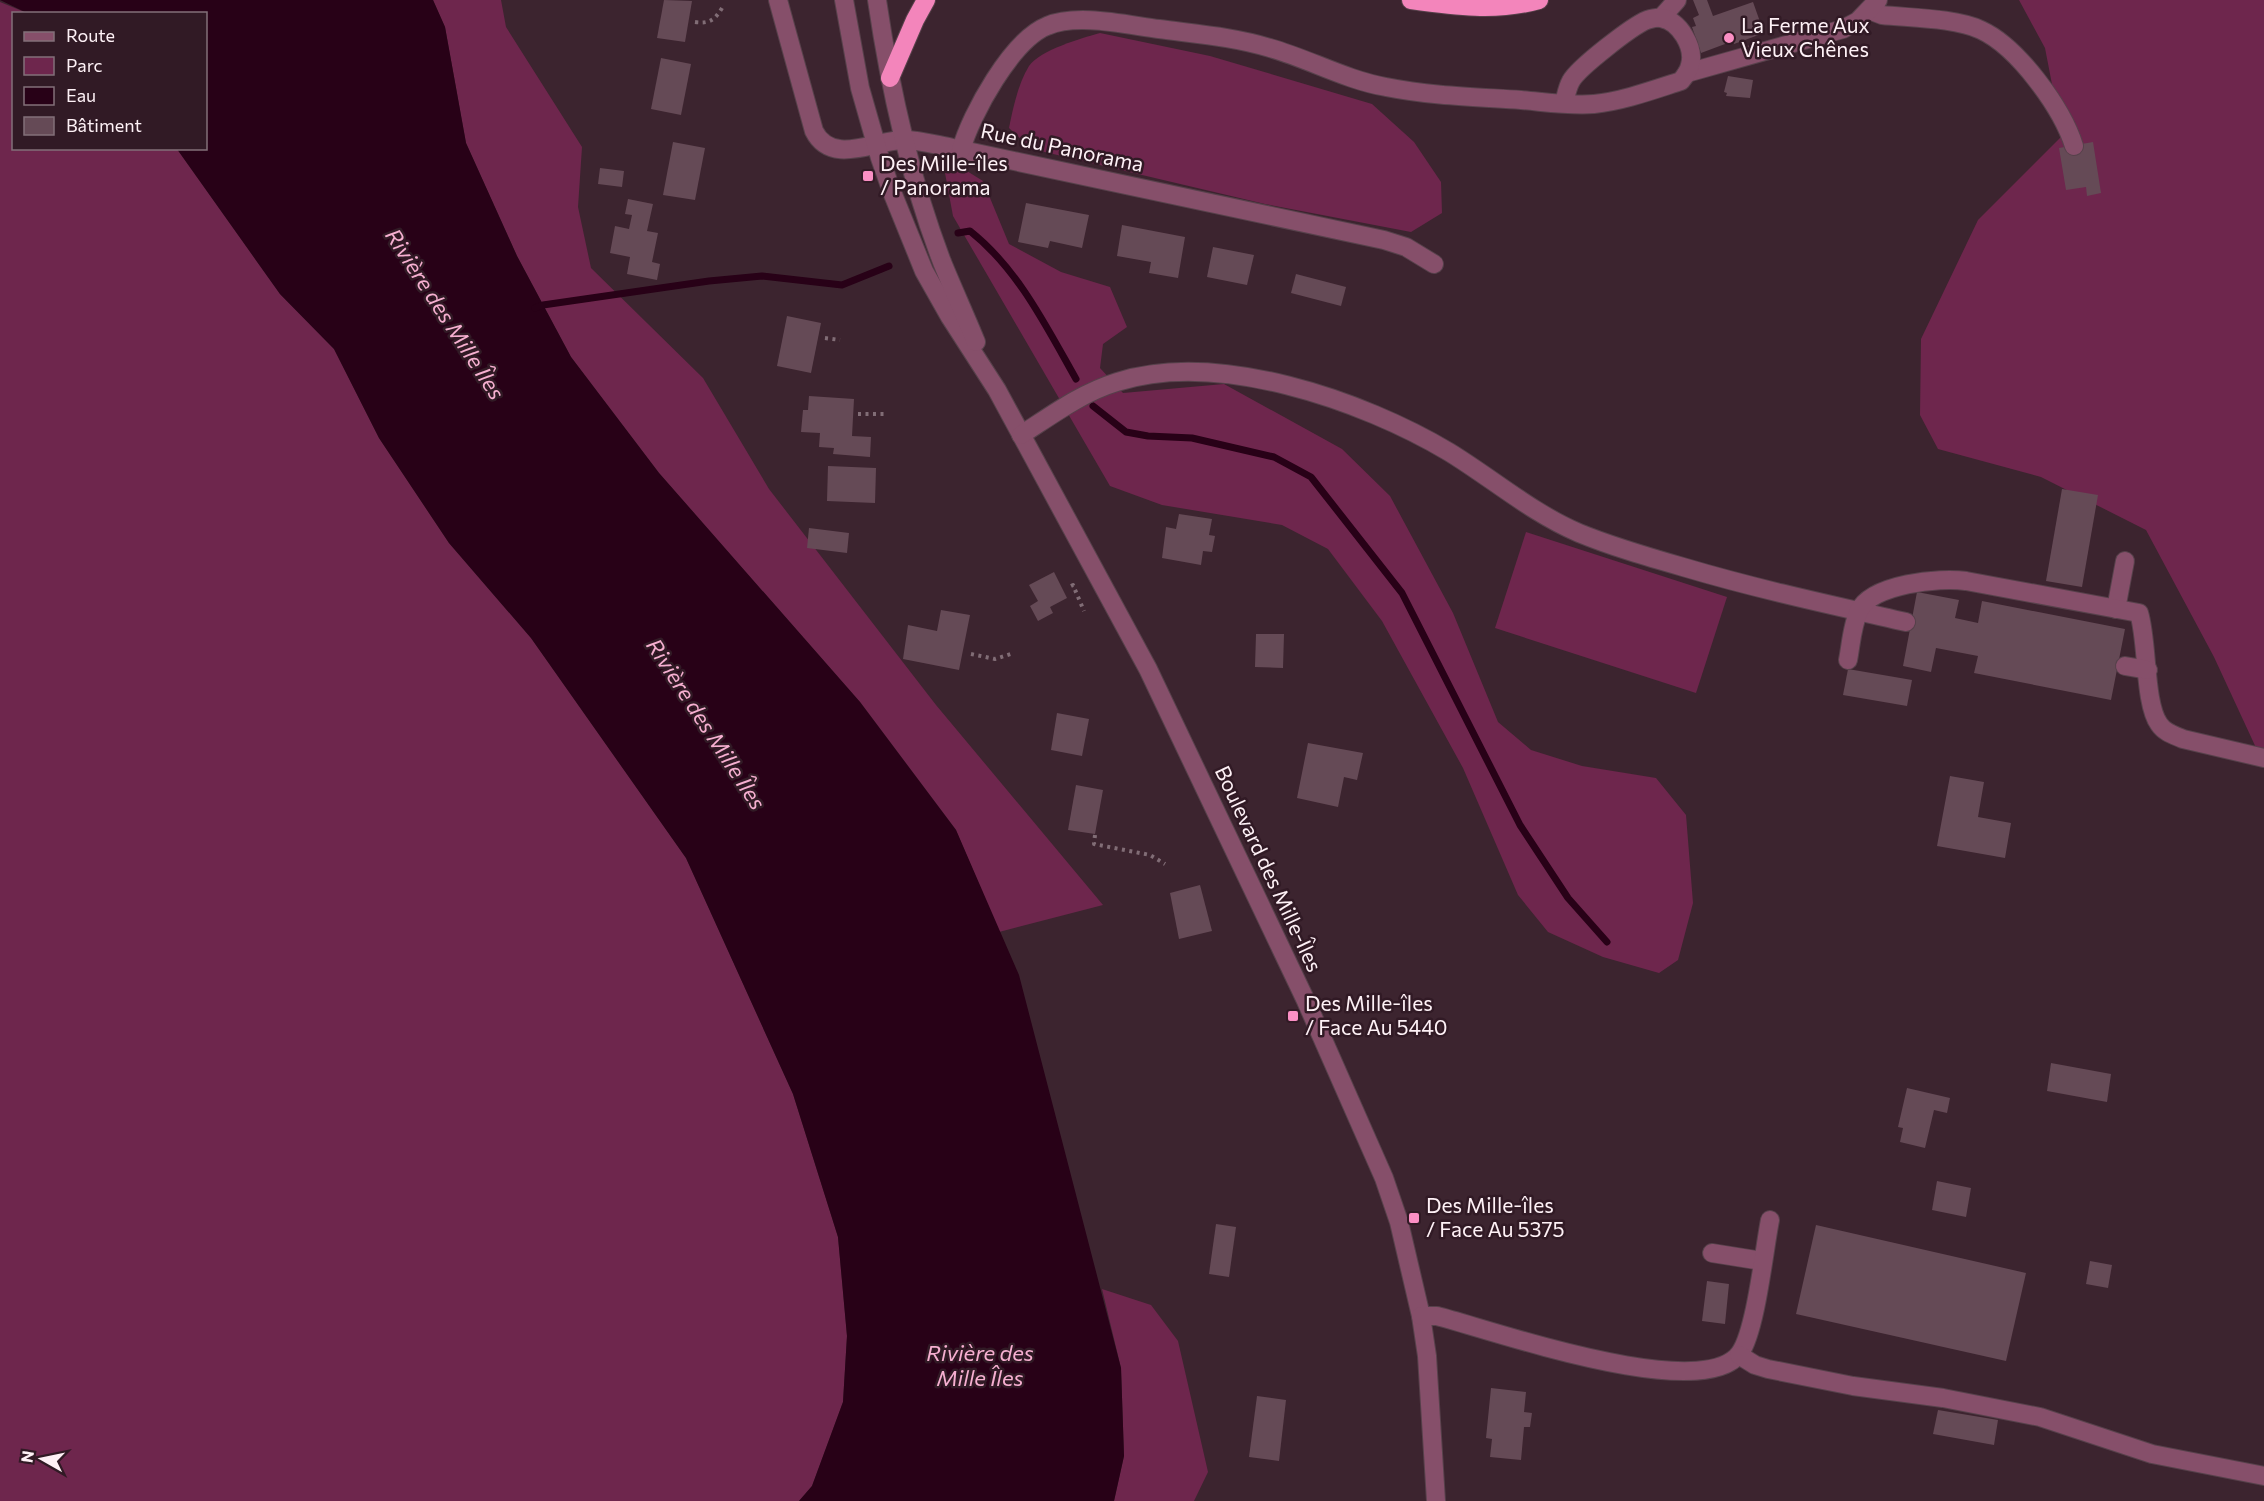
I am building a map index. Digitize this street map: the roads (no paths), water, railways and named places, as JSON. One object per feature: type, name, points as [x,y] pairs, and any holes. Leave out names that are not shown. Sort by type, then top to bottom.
[{"type":"highway","points":[[890,78],[926,0]]},
{"type":"highway","points":[[1411,0],[1477,8],[1516,5],[1539,0]]},
{"type":"street","name":"Rue du Panorama","points":[[778,0],[818,138],[823,144],[841,150],[904,140],[961,150],[1384,240],[1406,247],[1434,264]]},
{"type":"street","name":"Boulevard des Mille-Îles","points":[[844,0],[860,87],[876,144],[892,192],[924,271],[950,317],[997,390],[1148,669],[1342,1081],[1395,1208],[1421,1316],[1427,1356],[1436,1501]]},
{"type":"street","name":"Boulevard des Mille-Îles","points":[[877,0],[890,78],[920,197],[942,261],[997,390]]},
{"type":"street","points":[[1661,18],[1677,0]]},
{"type":"street","points":[[1687,73],[1843,29],[1858,21],[1874,5],[1882,15],[1961,24],[1980,29],[1996,38],[2012,52],[2049,98],[2070,133],[2074,146]]},
{"type":"street","points":[[961,150],[971,122],[1006,64],[1023,42],[1048,25],[1073,21],[1103,22],[1245,42],[1270,48],[1385,87],[1440,95],[1564,103],[1593,104],[1622,99],[1681,81],[1691,63],[1689,47],[1682,31],[1673,23],[1661,18],[1648,19],[1578,71],[1571,80],[1564,103]]},
{"type":"street","points":[[1021,435],[1076,399],[1119,381],[1151,374],[1193,371],[1249,378],[1324,397],[1402,427],[1449,452],[1547,516],[1593,539],[1719,578],[1906,622]]},
{"type":"street","points":[[2116,609],[2125,561]]},
{"type":"street","points":[[1848,660],[1858,611],[1872,597],[1883,591],[1913,584],[1951,579],[2139,613],[2143,627],[2152,706],[2158,723],[2164,730],[2183,739],[2264,758]]},
{"type":"street","points":[[2125,666],[2148,669]]},
{"type":"street","points":[[1421,1316],[1437,1316],[1538,1345],[1645,1368],[1703,1371],[1728,1364],[1738,1355],[1749,1333],[1770,1220]]},
{"type":"street","points":[[1712,1253],[1762,1261]]},
{"type":"street","points":[[1738,1355],[1755,1365],[1768,1369],[1853,1386],[1943,1398],[2040,1418],[2152,1454],[2264,1476]]},
{"type":"water","name":"Rivière des Mille Îles","points":[[0,0],[433,0],[445,27],[466,143],[517,256],[571,357],[659,473],[860,702],[956,830],[1019,975],[1121,1368],[1124,1456],[1114,1501],[799,1501],[812,1486],[843,1402],[847,1336],[838,1237],[793,1094],[686,858],[531,638],[449,543],[379,438],[334,349],[280,294],[178,150],[207,150],[207,12],[25,12]]},
{"type":"waterway","points":[[958,233],[970,231],[1003,263],[1030,299],[1076,379]]},
{"type":"waterway","points":[[535,308],[709,281],[762,276],[842,285],[889,266]]},
{"type":"waterway","points":[[1093,406],[1126,432],[1148,436],[1192,438],[1274,457],[1311,477],[1402,593],[1520,825],[1568,898],[1607,942]]},
{"type":"place","name":"La Ferme Aux Vieux Chênes","points":[[1729,38]]},
{"type":"place","name":"Des Mille-îles / Panorama","points":[[868,176]]},
{"type":"place","name":"Des Mille-îles / Face Au 5440","points":[[1293,1016]]},
{"type":"place","name":"Des Mille-îles / Face Au 5375","points":[[1414,1218]]}]
